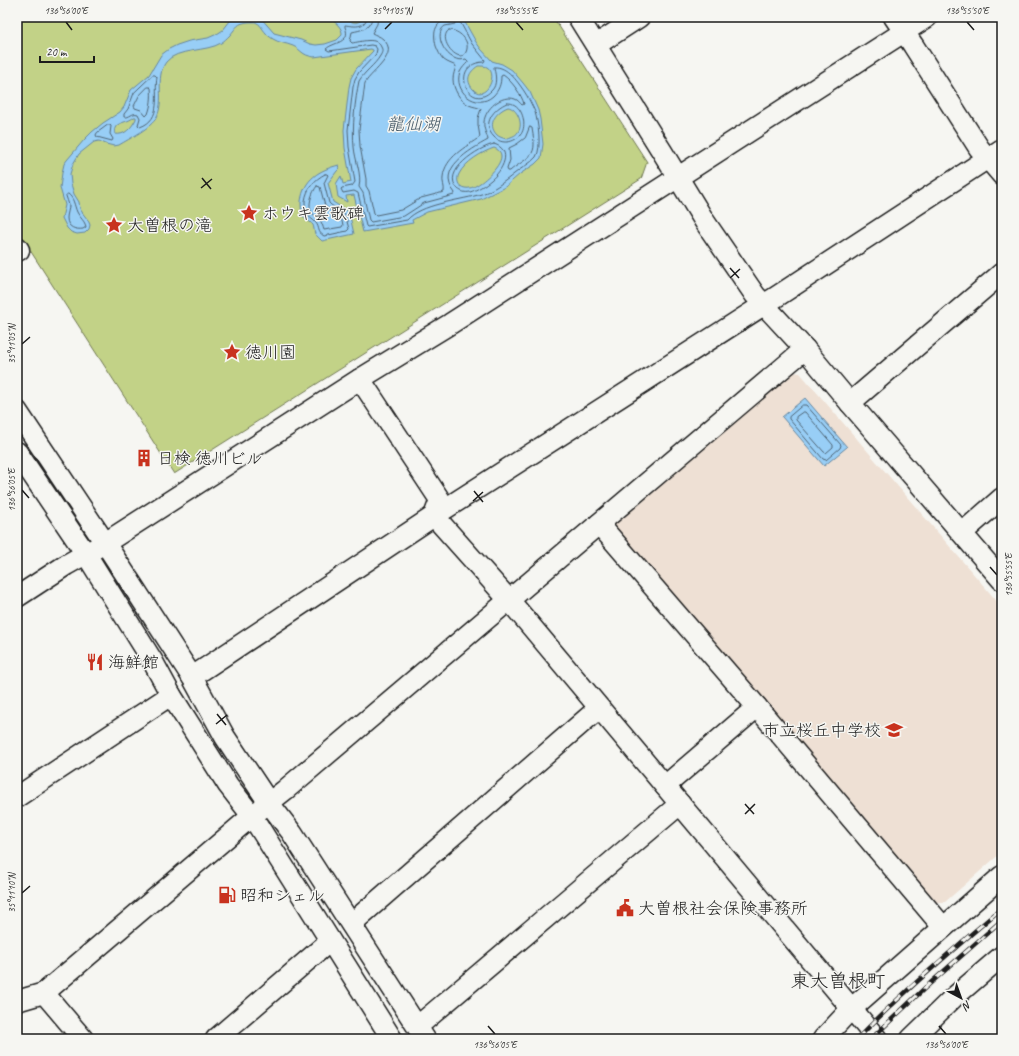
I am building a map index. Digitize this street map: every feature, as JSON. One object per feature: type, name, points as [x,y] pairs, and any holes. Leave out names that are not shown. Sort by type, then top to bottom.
[{"type":"street","points":[[578,17],[705,222],[755,295],[805,349],[1002,580]]},
{"type":"street","points":[[596,45],[639,17]]},
{"type":"street","points":[[17,597],[105,543],[360,379],[450,324],[678,177],[899,24],[927,17]]},
{"type":"street","points":[[899,24],[979,148],[995,154]]},
{"type":"street","points":[[995,154],[1002,175]]},
{"type":"street","points":[[192,677],[434,516],[764,305],[995,154]]},
{"type":"street","points":[[17,247],[19,250],[17,251]]},
{"type":"street","points":[[850,403],[1002,273]]},
{"type":"street","points":[[17,1001],[44,993],[805,349]]},
{"type":"street","points":[[360,379],[440,500],[434,516]]},
{"type":"street","points":[[17,411],[192,677],[225,737],[269,803],[292,833],[422,1033],[680,804]]},
{"type":"street","points":[[17,452],[86,554],[152,660],[171,695],[228,785],[252,816],[392,1039]]},
{"type":"street","points":[[962,533],[1002,498]]},
{"type":"street","points":[[434,516],[509,600],[877,1039]]},
{"type":"street","points":[[599,524],[757,707],[943,927]]},
{"type":"street","points":[[17,797],[171,695]]},
{"type":"street","points":[[665,786],[757,707]]},
{"type":"street","points":[[351,924],[599,708]]},
{"type":"street","points":[[823,1039],[851,1009],[1002,876]]},
{"type":"street","points":[[216,1039],[330,941]]},
{"type":"street","points":[[911,1039],[953,998],[1002,956]]},
{"type":"street","points":[[44,993],[83,1039]]},
{"type":"shaded area","name":"市立桜丘中学校","points":[[793,372],[800,373],[1002,607],[1002,852],[945,902],[932,902],[613,527],[614,520]]},
{"type":"green space","name":"徳川園","points":[[17,17],[553,17],[647,162],[641,179],[174,474],[17,230]]},
{"type":"water","name":"龍仙湖","points":[[234,17],[260,17],[274,33],[316,45],[337,40],[342,35],[340,27],[329,17],[345,17],[355,23],[364,17],[462,17],[481,49],[492,61],[502,64],[512,70],[530,92],[538,110],[540,119],[543,144],[541,158],[505,187],[481,199],[427,212],[412,220],[413,223],[363,232],[354,195],[346,196],[347,202],[338,197],[336,184],[341,176],[343,184],[351,182],[345,148],[344,130],[349,87],[351,78],[356,69],[373,50],[371,49],[314,57],[304,54],[293,46],[273,39],[260,25],[255,22],[242,23],[221,43],[208,48],[177,54],[166,62],[160,82],[159,111],[156,118],[150,125],[140,133],[119,145],[114,146],[99,141],[94,142],[79,154],[73,164],[70,174],[71,184],[74,194],[79,202],[80,209],[90,225],[89,229],[85,233],[77,234],[71,232],[67,228],[62,218],[65,205],[60,188],[64,164],[67,160],[92,132],[120,112],[124,107],[131,90],[149,75],[161,55],[177,45],[189,41],[208,38],[217,34],[223,30]],"holes":[[[478,66],[484,66],[491,71],[492,76],[489,86],[482,93],[473,89],[469,82],[469,76]],[[508,107],[514,110],[520,121],[520,129],[517,133],[506,139],[497,135],[493,127],[494,118]],[[136,117],[128,130],[122,134],[115,134],[115,130],[118,125]],[[494,148],[499,151],[501,156],[500,161],[492,173],[476,186],[471,188],[461,186],[458,183],[458,179],[459,174],[465,165]]]},
{"type":"water","points":[[339,165],[340,168],[328,183],[333,202],[349,212],[354,234],[322,241],[315,234],[313,225],[304,218],[301,209],[301,201],[305,187],[309,181],[319,173]]},
{"type":"water","points":[[805,398],[847,447],[824,466],[782,417]]},
{"type":"railway","points":[[857,1039],[928,972],[1002,908]]},
{"type":"railway","points":[[871,1039],[926,987],[1002,920]]},
{"type":"place","name":"ホウキ雲歌碑","points":[[249,213]]},
{"type":"place","name":"大曽根の滝","points":[[114,225]]},
{"type":"place","name":"徳川園","points":[[232,352]]},
{"type":"place","name":"日検 徳川ビル","points":[[144,458]]},
{"type":"place","name":"海鮮館","points":[[95,662]]},
{"type":"place","name":"市立桜丘中学校","points":[[894,730]]},
{"type":"place","name":"昭和シェル","points":[[227,895]]},
{"type":"place","name":"大曽根社会保険事務所","points":[[625,908]]},
{"type":"district","name":"東大曽根町","points":[[838,980]]}]
